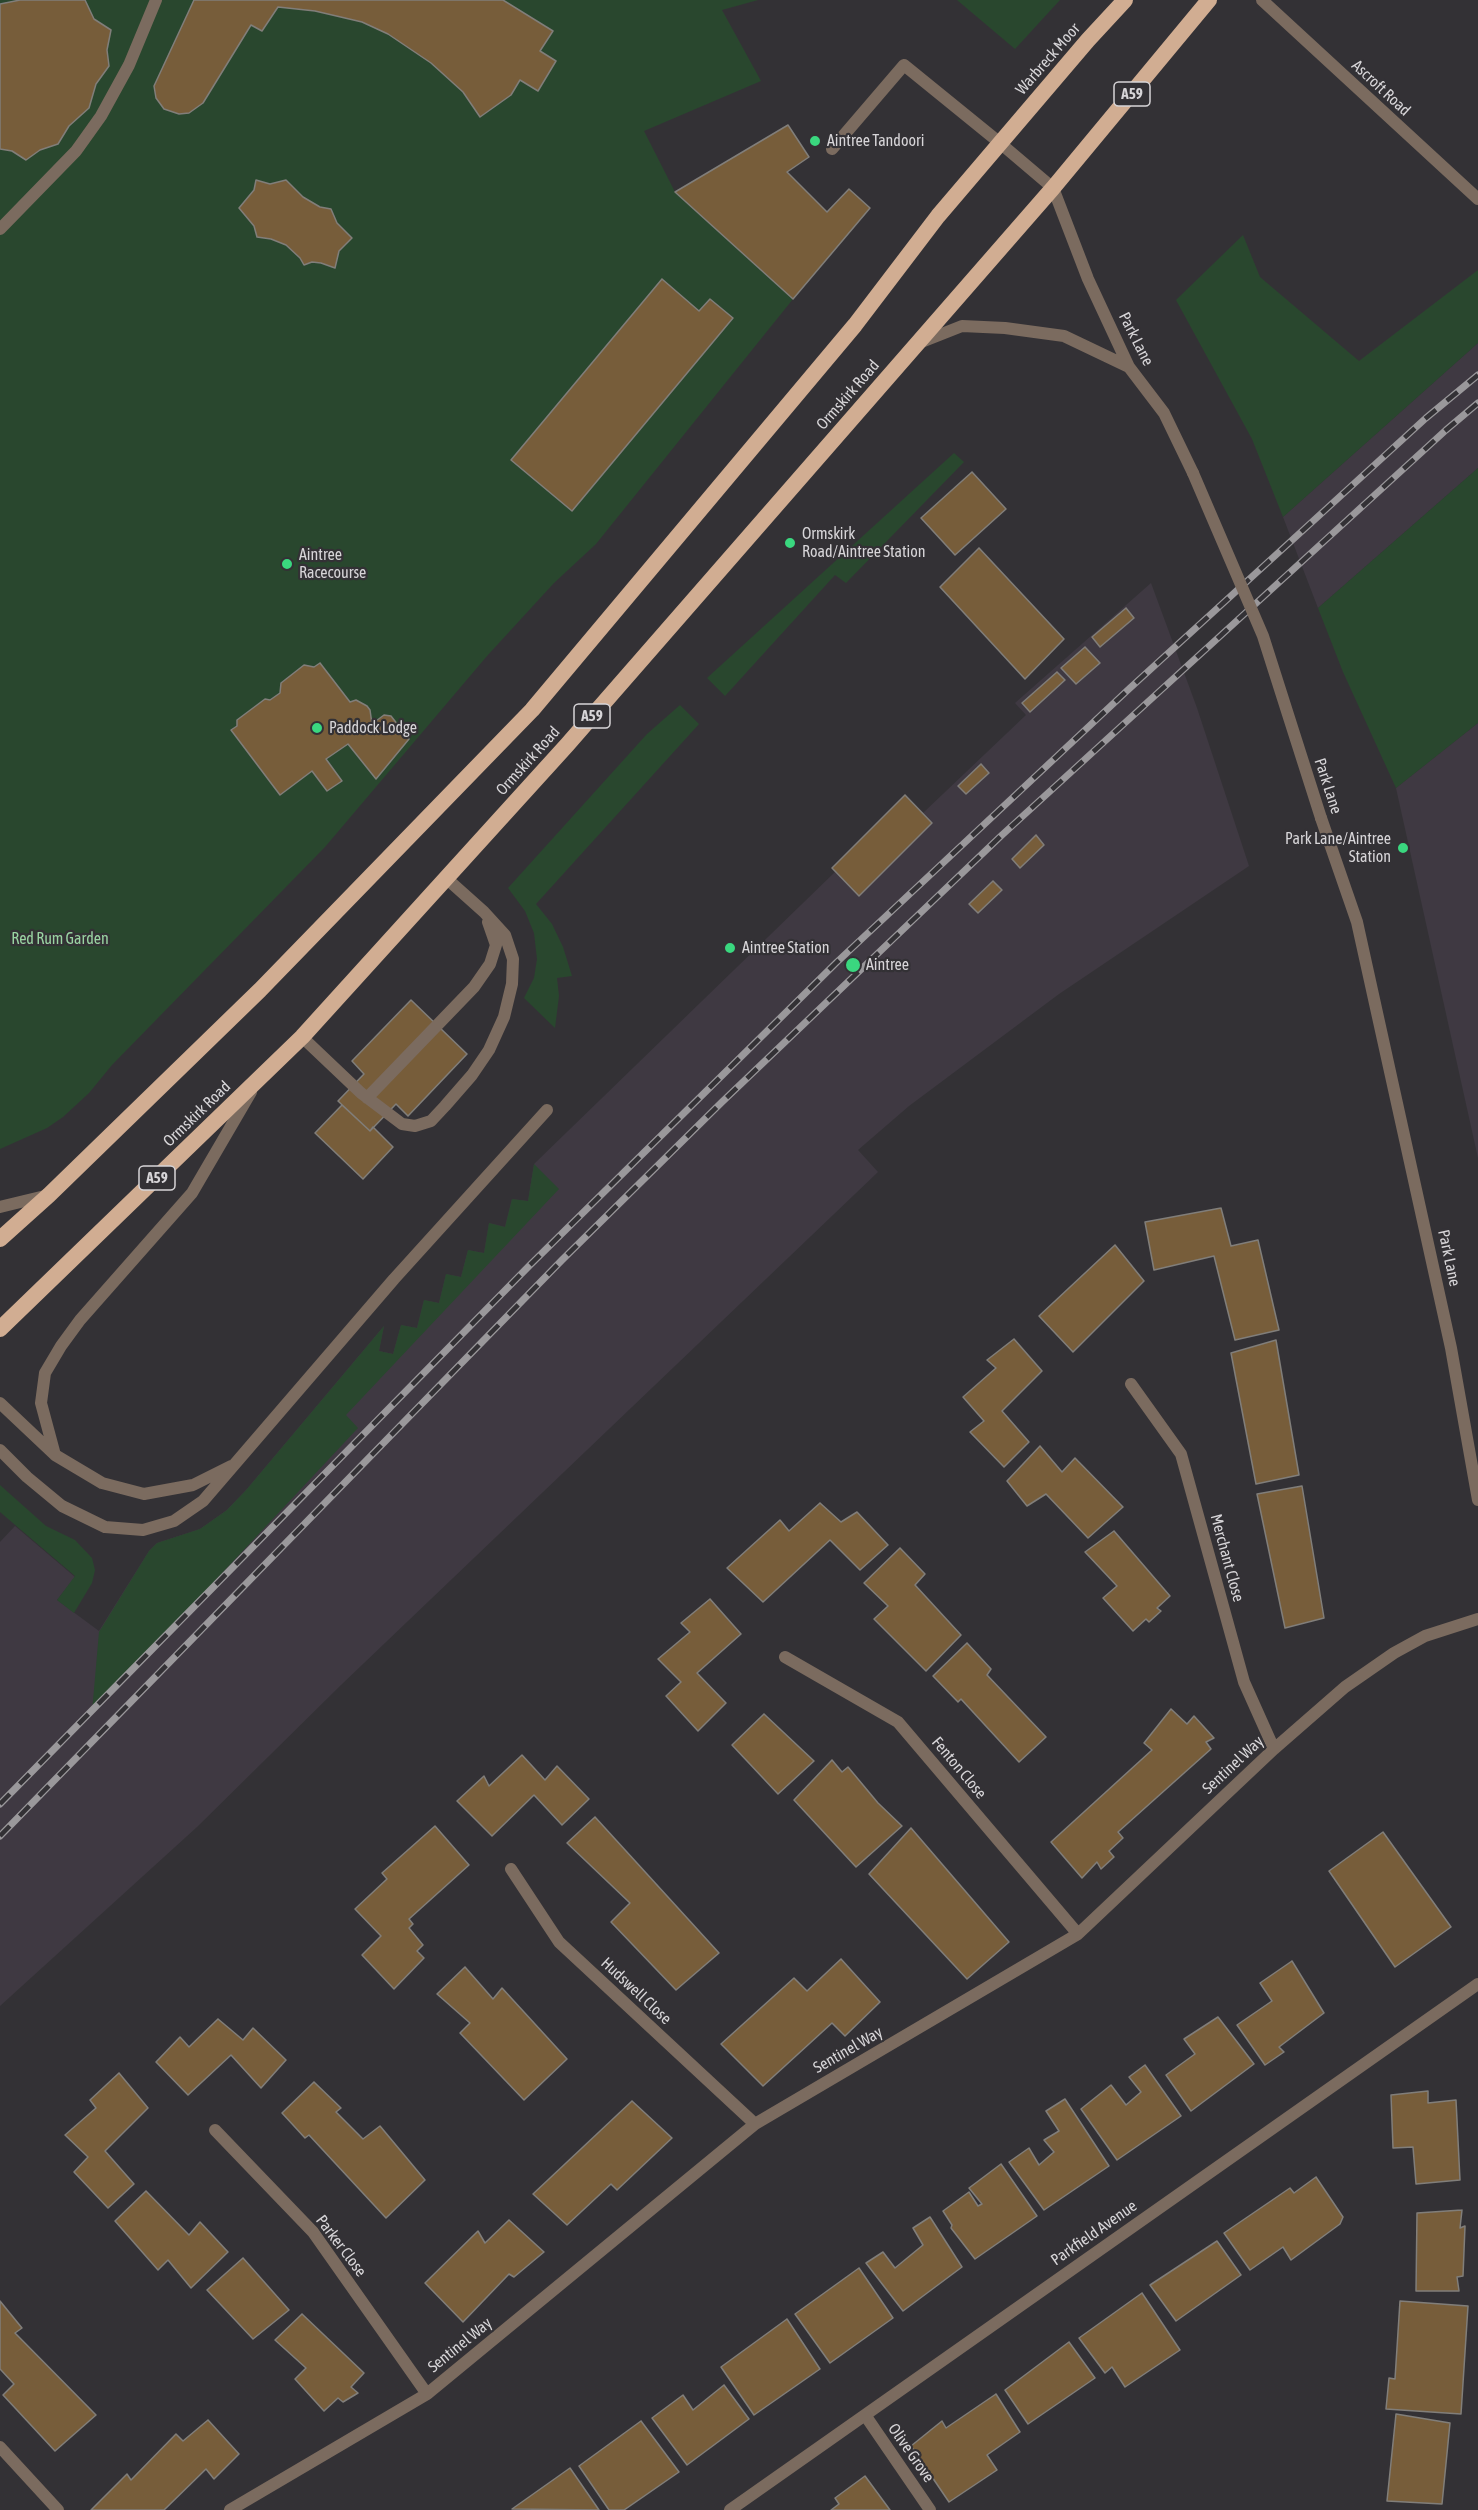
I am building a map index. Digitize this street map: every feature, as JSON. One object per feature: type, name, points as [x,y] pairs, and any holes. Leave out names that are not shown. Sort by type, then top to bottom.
[{"type":"highway","name":"Warbreck Moor","points":[[1000,143],[1125,0]]},
{"type":"highway","name":"A59","points":[[1053,188],[1209,0]]},
{"type":"highway","name":"Ormskirk Road","points":[[0,1239],[49,1195],[260,990],[532,710],[855,325],[938,216],[1000,143]]},
{"type":"highway","name":"Ormskirk Road","points":[[0,1329],[302,1037],[567,745],[1053,188]]},
{"type":"street","points":[[0,229],[76,151],[101,116],[129,65],[156,0]]},
{"type":"street","name":"Ascroft Road","points":[[1262,0],[1478,199]]},
{"type":"street","name":"Park Lane","points":[[832,149],[904,65],[1053,188],[1088,279],[1129,367],[1164,413],[1263,636],[1357,922],[1451,1348],[1476,1473],[1478,1500]]},
{"type":"street","points":[[916,344],[962,327],[1005,328],[1064,336],[1129,367]]},
{"type":"street","points":[[302,1037],[367,1098],[402,1124],[415,1126],[430,1121],[472,1075],[489,1050],[504,1017],[512,984],[513,959],[505,935],[484,912],[446,878]]},
{"type":"street","points":[[367,1098],[474,987],[490,964],[496,945],[484,912]]},
{"type":"street","points":[[56,1455],[41,1403],[45,1373],[80,1320],[192,1193],[259,1079]]},
{"type":"street","points":[[0,1450],[27,1477],[62,1506],[105,1527],[143,1530],[174,1521],[203,1501],[394,1279],[547,1110]]},
{"type":"street","points":[[0,1207],[49,1195]]},
{"type":"street","name":"Merchant Close","points":[[1131,1384],[1181,1454],[1244,1682],[1274,1749]]},
{"type":"street","points":[[0,1403],[56,1455],[102,1483],[144,1494],[193,1485],[236,1463]]},
{"type":"street","name":"Sentinel Way","points":[[230,2510],[427,2394],[755,2124],[1078,1934],[1274,1749],[1345,1687],[1394,1653],[1425,1636],[1478,1619]]},
{"type":"street","name":"Fenton Close","points":[[785,1658],[898,1722],[1078,1934]]},
{"type":"street","name":"Hudswell Close","points":[[511,1869],[559,1942],[755,2124]]},
{"type":"street","name":"Parkfield Avenue","points":[[730,2510],[1478,1984]]},
{"type":"street","name":"Parker Close","points":[[215,2130],[313,2232],[427,2394]]},
{"type":"street","name":"Olive Grove","points":[[865,2415],[930,2510]]},
{"type":"street","points":[[0,2447],[58,2510]]},
{"type":"shaded area","points":[[1478,343],[1478,468],[1318,608],[1283,517]]},
{"type":"shaded area","points":[[1151,583],[1197,708],[1249,866],[1059,994],[909,1106],[858,1150],[878,1172],[341,1685],[197,1827],[0,2006],[0,1542],[15,1526],[75,1577],[57,1600],[99,1631],[149,1551],[157,1543],[200,1529],[227,1510],[384,1326],[379,1351],[393,1354],[401,1325],[417,1328],[424,1300],[439,1303],[446,1274],[461,1277],[468,1250],[484,1253],[489,1223],[505,1227],[512,1199],[528,1201],[534,1164],[835,872],[832,868],[905,795],[923,813],[1026,715],[1015,703]]},
{"type":"shaded area","points":[[1478,723],[1478,1158],[1396,788]]},
{"type":"green space","name":"Aintree Racecourse","points":[[0,0],[758,0],[722,10],[761,81],[644,131],[675,192],[793,299],[596,544],[554,583],[487,656],[325,847],[112,1065],[89,1093],[47,1128],[0,1149]]},
{"type":"green space","points":[[957,0],[1060,0],[1015,49]]},
{"type":"green space","points":[[1243,235],[1260,277],[1359,361],[1478,270],[1478,343],[1283,517],[1252,439],[1176,300]]},
{"type":"green space","points":[[954,453],[964,462],[846,583],[835,575],[725,696],[707,678]]},
{"type":"green space","points":[[1478,468],[1478,723],[1396,788],[1343,672],[1318,608]]},
{"type":"green space","points":[[680,705],[699,724],[536,904],[552,924],[563,947],[572,976],[557,978],[559,996],[555,1028],[524,998],[534,978],[537,959],[534,933],[525,911],[508,888],[647,734]]},
{"type":"green space","points":[[534,1164],[559,1189],[346,1415],[358,1428],[92,1712],[99,1632],[149,1551],[157,1543],[200,1529],[227,1510],[384,1326],[379,1351],[393,1354],[401,1325],[417,1328],[424,1300],[439,1303],[446,1274],[461,1277],[468,1250],[484,1253],[489,1223],[505,1227],[512,1199],[528,1201]]},
{"type":"green space","points":[[0,1485],[46,1526],[75,1540],[92,1558],[95,1570],[92,1583],[74,1613],[57,1600],[75,1576],[0,1512]]},
{"type":"building","points":[[20,0],[85,0],[94,19],[111,30],[107,50],[109,66],[96,84],[89,108],[69,126],[58,144],[40,150],[26,160],[12,151],[0,149],[0,4]]},
{"type":"building","points":[[194,0],[503,0],[553,31],[540,51],[556,61],[538,91],[520,80],[511,95],[480,117],[463,92],[431,63],[388,34],[362,22],[315,11],[278,7],[262,31],[251,25],[203,103],[189,113],[179,114],[164,109],[156,98],[154,86]]},
{"type":"building","points":[[788,125],[809,157],[787,172],[827,212],[849,189],[870,208],[793,299],[675,192]]},
{"type":"building","points":[[256,180],[270,184],[286,180],[303,197],[320,207],[331,209],[337,223],[352,238],[339,251],[335,268],[312,262],[304,265],[286,245],[257,237],[254,226],[239,208],[254,190]]},
{"type":"building","points":[[662,279],[699,311],[710,299],[733,318],[572,511],[511,460]]},
{"type":"building","points":[[972,472],[1006,509],[955,555],[921,518]]},
{"type":"building","points":[[979,548],[1064,639],[1025,679],[940,587]]},
{"type":"building","points":[[1126,608],[1134,618],[1100,647],[1092,637]]},
{"type":"building","points":[[1085,647],[1100,663],[1076,684],[1061,668]]},
{"type":"building","name":"Paddock Lodge","points":[[320,663],[350,702],[356,700],[367,706],[370,710],[372,724],[384,715],[391,716],[409,739],[376,779],[348,744],[326,759],[342,781],[327,791],[312,771],[280,795],[231,730],[237,726],[237,720],[265,699],[270,700],[280,693],[281,683],[304,665],[314,667]]},
{"type":"building","points":[[1057,672],[1065,680],[1030,712],[1022,703]]},
{"type":"building","points":[[981,764],[989,773],[966,794],[958,786]]},
{"type":"building","points":[[905,795],[932,823],[859,896],[832,868]]},
{"type":"building","points":[[1036,835],[1044,845],[1020,868],[1012,859]]},
{"type":"building","points":[[993,881],[1002,890],[978,913],[969,904]]},
{"type":"building","points":[[411,1000],[467,1054],[408,1116],[396,1104],[370,1131],[338,1101],[364,1074],[352,1061]]},
{"type":"building","points":[[342,1105],[370,1131],[373,1127],[393,1147],[363,1179],[315,1133]]},
{"type":"building","points":[[1221,1208],[1231,1246],[1258,1240],[1279,1330],[1235,1340],[1214,1256],[1154,1270],[1145,1222]]},
{"type":"building","points":[[1115,1245],[1144,1281],[1073,1352],[1039,1316]]},
{"type":"building","points":[[1014,1339],[1042,1371],[1002,1411],[1029,1442],[1004,1467],[970,1432],[984,1421],[963,1397],[996,1368],[987,1360]]},
{"type":"building","points":[[1276,1340],[1299,1475],[1256,1484],[1231,1353]]},
{"type":"building","points":[[1040,1446],[1062,1472],[1075,1458],[1123,1507],[1088,1538],[1046,1494],[1027,1506],[1007,1481]]},
{"type":"building","points":[[1302,1486],[1324,1618],[1285,1628],[1257,1494]]},
{"type":"building","points":[[820,1503],[841,1522],[857,1512],[888,1545],[860,1570],[830,1540],[763,1602],[727,1568],[780,1520],[789,1531]]},
{"type":"building","points":[[1114,1531],[1170,1596],[1157,1608],[1161,1611],[1149,1622],[1146,1619],[1133,1631],[1103,1598],[1117,1586],[1085,1552]]},
{"type":"building","points":[[900,1548],[925,1574],[915,1585],[961,1635],[926,1671],[874,1619],[888,1606],[864,1583]]},
{"type":"building","points":[[710,1599],[741,1634],[697,1673],[726,1703],[698,1731],[666,1696],[681,1682],[658,1659],[690,1632],[681,1623]]},
{"type":"building","points":[[967,1643],[991,1669],[987,1675],[1046,1737],[1019,1762],[961,1699],[958,1702],[933,1676]]},
{"type":"building","points":[[1171,1709],[1187,1724],[1194,1716],[1214,1738],[1206,1742],[1211,1749],[1118,1832],[1123,1838],[1109,1851],[1114,1857],[1101,1869],[1097,1862],[1082,1878],[1051,1842],[1152,1750],[1144,1743]]},
{"type":"building","points":[[764,1714],[814,1761],[778,1794],[732,1745]]},
{"type":"building","points":[[522,1755],[545,1780],[557,1766],[589,1799],[562,1825],[534,1795],[492,1836],[457,1801],[484,1776],[489,1786]]},
{"type":"building","points":[[832,1760],[842,1772],[848,1767],[878,1803],[902,1826],[856,1867],[794,1800]]},
{"type":"building","points":[[595,1817],[719,1953],[676,1990],[611,1922],[630,1903],[567,1843]]},
{"type":"building","points":[[435,1826],[469,1865],[409,1919],[413,1924],[409,1928],[423,1945],[417,1951],[424,1958],[394,1989],[362,1955],[381,1936],[355,1909],[387,1879],[382,1873]]},
{"type":"building","points":[[911,1828],[1009,1942],[967,1979],[869,1874]]},
{"type":"building","points":[[1383,1832],[1451,1927],[1395,1967],[1329,1871]]},
{"type":"building","points":[[841,1959],[880,2002],[845,2036],[832,2023],[763,2086],[721,2044],[794,1978],[807,1991]]},
{"type":"building","points":[[1292,1961],[1324,2013],[1279,2047],[1284,2052],[1265,2065],[1237,2025],[1272,2001],[1260,1983]]},
{"type":"building","points":[[465,1967],[493,1999],[502,1988],[567,2059],[524,2100],[460,2033],[470,2023],[437,1994]]},
{"type":"building","points":[[1218,2017],[1254,2064],[1191,2111],[1166,2075],[1195,2054],[1184,2039]]},
{"type":"building","points":[[218,2019],[243,2040],[253,2028],[286,2060],[261,2088],[231,2055],[188,2095],[156,2062],[180,2037],[189,2047]]},
{"type":"building","points":[[1145,2065],[1181,2116],[1117,2160],[1081,2109],[1111,2085],[1126,2105],[1141,2092],[1129,2077]]},
{"type":"building","points":[[119,2073],[148,2108],[105,2151],[134,2184],[108,2208],[74,2172],[88,2157],[65,2135],[96,2108],[90,2100]]},
{"type":"building","points":[[314,2082],[341,2108],[336,2112],[363,2139],[380,2126],[425,2180],[386,2218],[309,2135],[305,2138],[282,2113]]},
{"type":"building","points":[[1428,2091],[1428,2103],[1456,2100],[1460,2180],[1416,2184],[1413,2147],[1393,2148],[1391,2095]]},
{"type":"building","points":[[1065,2099],[1109,2166],[1044,2210],[1009,2162],[1029,2148],[1039,2165],[1054,2152],[1044,2140],[1059,2131],[1046,2111]]},
{"type":"building","points":[[632,2101],[672,2138],[617,2190],[611,2184],[567,2225],[533,2194]]},
{"type":"building","points":[[1001,2164],[1037,2216],[975,2259],[951,2228],[952,2225],[943,2211],[969,2192],[978,2206],[982,2204],[969,2188]]},
{"type":"building","points":[[1316,2177],[1343,2217],[1340,2224],[1291,2260],[1283,2247],[1250,2270],[1224,2233],[1290,2188],[1294,2193]]},
{"type":"building","points":[[146,2191],[189,2235],[200,2222],[228,2252],[191,2288],[168,2260],[158,2270],[115,2221]]},
{"type":"building","points":[[1462,2210],[1460,2228],[1465,2226],[1463,2276],[1457,2277],[1459,2291],[1416,2291],[1417,2213]]},
{"type":"building","points":[[930,2217],[962,2267],[903,2311],[866,2263],[883,2252],[895,2268],[923,2245],[913,2228]]},
{"type":"building","points":[[509,2220],[544,2252],[514,2277],[509,2274],[463,2322],[425,2283],[478,2231],[485,2243]]},
{"type":"building","points":[[1217,2241],[1241,2275],[1176,2321],[1150,2285]]},
{"type":"building","points":[[243,2258],[289,2310],[253,2339],[207,2290]]},
{"type":"building","points":[[859,2268],[893,2318],[830,2363],[795,2314]]},
{"type":"building","points":[[1142,2293],[1180,2350],[1125,2387],[1112,2367],[1105,2373],[1079,2338]]},
{"type":"building","points":[[0,2301],[22,2328],[15,2333],[96,2415],[55,2451],[3,2395],[14,2384],[0,2369]]},
{"type":"building","points":[[1400,2301],[1468,2306],[1461,2414],[1386,2409],[1389,2378],[1395,2379]]},
{"type":"building","points":[[302,2314],[364,2373],[351,2387],[358,2393],[343,2402],[338,2398],[324,2411],[295,2379],[306,2368],[275,2340]]},
{"type":"building","points":[[787,2319],[820,2369],[754,2415],[721,2367]]},
{"type":"building","points":[[1069,2342],[1095,2378],[1028,2424],[1005,2390]]},
{"type":"building","points":[[724,2385],[749,2419],[687,2465],[652,2418],[683,2395],[693,2410]]},
{"type":"building","points":[[996,2394],[1020,2432],[987,2455],[997,2470],[949,2502],[911,2446],[942,2421],[946,2428]]},
{"type":"building","points":[[1396,2414],[1450,2423],[1442,2504],[1387,2501]]},
{"type":"building","points":[[208,2420],[239,2454],[214,2479],[206,2469],[164,2510],[91,2510],[127,2474],[131,2480],[176,2434],[183,2441]]},
{"type":"building","points":[[641,2421],[679,2472],[624,2510],[609,2510],[579,2466]]},
{"type":"building","points":[[570,2468],[599,2510],[512,2509]]},
{"type":"building","points":[[865,2476],[890,2510],[831,2510],[839,2504],[835,2498]]},
{"type":"railway","points":[[0,1804],[530,1265],[837,962],[1130,688],[1426,418],[1478,375]]},
{"type":"railway","points":[[0,1836],[562,1260],[722,1102],[1002,835],[1478,403]]},
{"type":"place","name":"Aintree Tandoori","points":[[815,141]]},
{"type":"place","name":"Ormskirk Road/Aintree Station","points":[[790,543]]},
{"type":"place","name":"Aintree Racecourse","points":[[287,564]]},
{"type":"place","name":"Paddock Lodge","points":[[317,728]]},
{"type":"place","name":"Park Lane/Aintree Station","points":[[1403,848]]},
{"type":"place","name":"Aintree Station","points":[[730,948]]},
{"type":"place","name":"Aintree","points":[[853,965]]},
{"type":"park label","name":"Red Rum Garden","points":[[60,939]]}]
